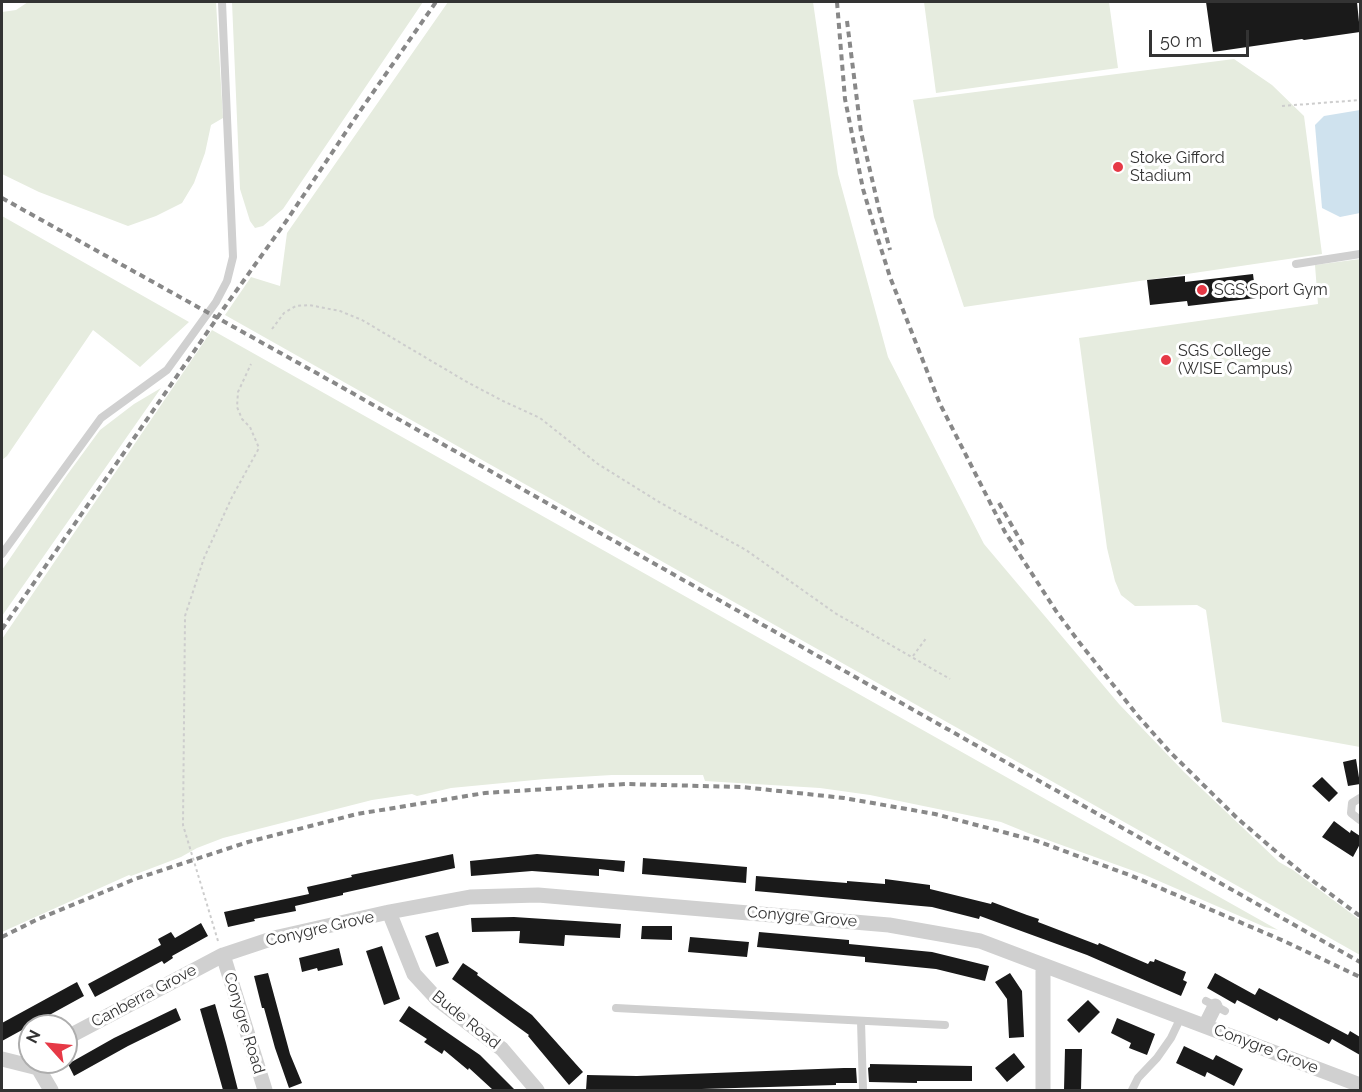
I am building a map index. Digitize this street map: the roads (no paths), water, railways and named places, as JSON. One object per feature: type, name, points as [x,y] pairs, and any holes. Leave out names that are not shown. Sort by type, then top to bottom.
[{"type":"street","name":"Conygre Grove","points":[[223,955],[274,938],[470,897],[538,895],[888,925],[980,941],[1360,1085]]},
{"type":"street","name":"Bude Road","points":[[390,912],[414,974],[437,999],[502,1049],[537,1090]]},
{"type":"street","name":"Canberra Grove","points":[[78,1032],[223,955]]},
{"type":"street","name":"Conygre Road","points":[[223,955],[265,1090]]},
{"type":"street","points":[[1043,965],[1043,1090]]},
{"type":"street","points":[[1205,1026],[1215,1006]]},
{"type":"street","points":[[2,1059],[18,1062]]},
{"type":"street","points":[[43,1074],[51,1090]]},
{"type":"lane","points":[[2,554],[101,418],[167,370],[210,311],[227,281],[233,257],[222,2]]},
{"type":"lane","points":[[1296,264],[1360,254]]},
{"type":"lane","points":[[1360,798],[1352,803],[1351,813],[1360,820]]},
{"type":"lane","points":[[616,1008],[861,1022],[945,1024]]},
{"type":"lane","points":[[1132,1090],[1138,1078],[1171,1038],[1181,1017]]},
{"type":"lane","points":[[861,1022],[863,1090]]},
{"type":"water","points":[[1360,110],[1360,213],[1340,217],[1322,208],[1315,125],[1324,116]]},
{"type":"railway","points":[[2,629],[436,2]]},
{"type":"railway","points":[[837,2],[845,99],[863,189],[877,236],[890,277],[940,404],[1005,532],[1079,642],[1169,751],[1237,818],[1301,872],[1360,916]]},
{"type":"railway","points":[[847,21],[861,132],[890,250]]},
{"type":"railway","points":[[2,198],[1360,962]]},
{"type":"railway","points":[[999,503],[1023,545]]},
{"type":"railway","points":[[2,937],[36,920],[135,879],[248,842],[357,814],[485,793],[625,784],[742,787],[844,798],[935,814],[1037,841],[1132,876],[1284,941],[1360,977]]},
{"type":"place","name":"Stoke Gifford Stadium","points":[[1118,167]]},
{"type":"place","name":"SGS Sport Gym","points":[[1202,290]]},
{"type":"place","name":"SGS College (WISE Campus)","points":[[1166,360]]}]
